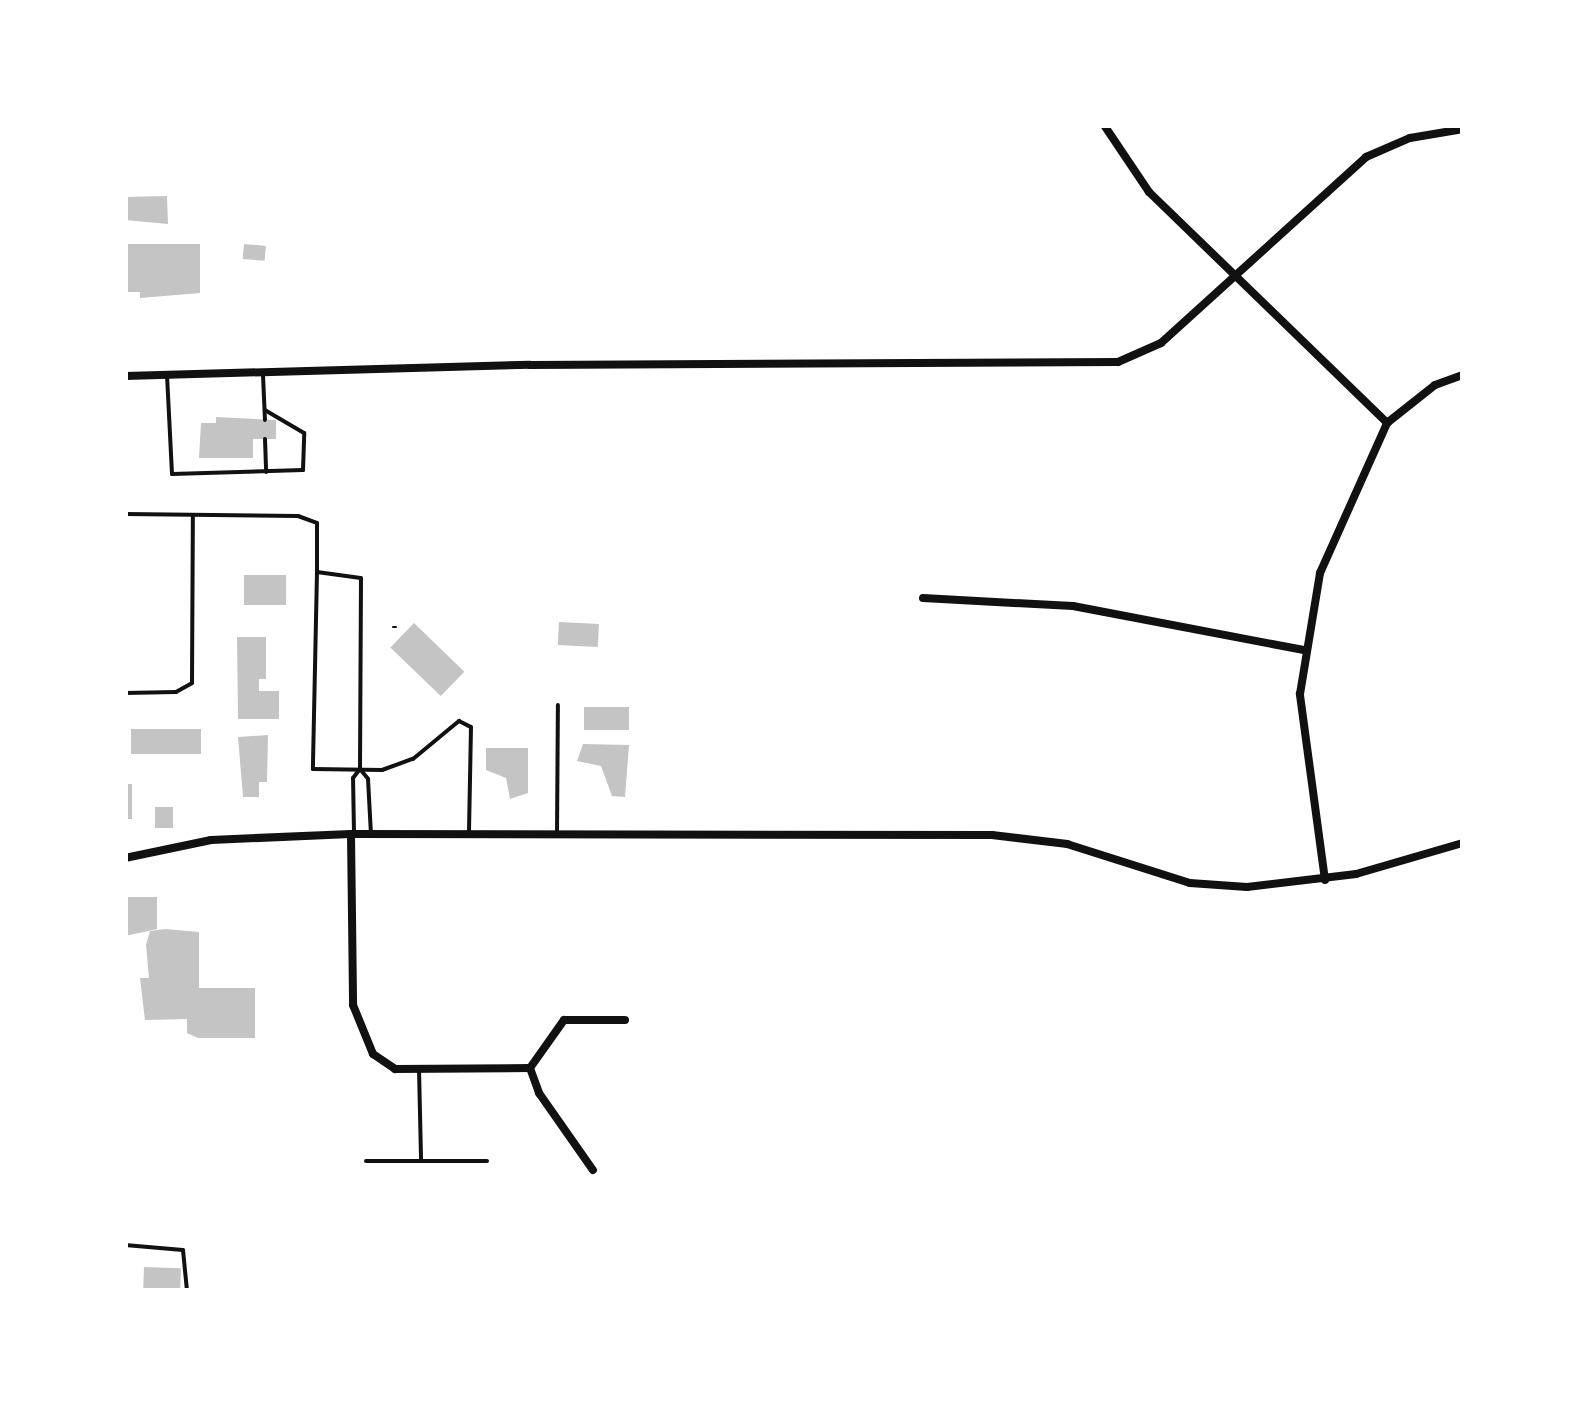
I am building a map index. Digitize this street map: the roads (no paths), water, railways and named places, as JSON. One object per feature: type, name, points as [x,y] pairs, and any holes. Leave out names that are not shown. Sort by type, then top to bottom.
[{"type":"street","points":[[1104,125],[1150,192],[1234,281],[1387,423]]},
{"type":"street","points":[[125,376],[530,364],[1097,365],[1140,356],[1162,342],[1234,281],[1366,157],[1410,138],[1463,130]]},
{"type":"street","points":[[1325,880],[1303,751],[1304,650],[1335,532],[1387,423],[1435,384],[1463,374]]},
{"type":"street","points":[[922,598],[1072,606],[1304,650]]},
{"type":"street","points":[[125,858],[211,840],[352,834],[992,835],[1066,844],[1190,884],[1247,887],[1325,880],[1463,842]]},
{"type":"street","points":[[352,834],[356,1025],[384,1064],[420,1068],[530,1068]]},
{"type":"street","points":[[530,1068],[564,1020],[626,1020]]},
{"type":"street","points":[[530,1068],[539,1094],[593,1170]]},
{"type":"lane","points":[[263,374],[264,420]]},
{"type":"lane","points":[[168,375],[172,474],[303,470],[304,434],[264,410]]},
{"type":"lane","points":[[265,438],[266,472]]},
{"type":"lane","points":[[125,514],[310,518],[317,523],[313,769],[360,769],[414,759],[459,721],[471,727],[469,834]]},
{"type":"lane","points":[[125,692],[176,692],[192,683],[193,514]]},
{"type":"lane","points":[[317,572],[361,578],[360,769],[353,778],[352,834]]},
{"type":"lane","points":[[557,834],[558,705]]},
{"type":"lane","points":[[360,769],[368,779],[371,834]]},
{"type":"lane","points":[[420,1068],[421,1160]]},
{"type":"lane","points":[[366,1161],[487,1160]]},
{"type":"lane","points":[[125,1244],[183,1250],[188,1291]]}]
